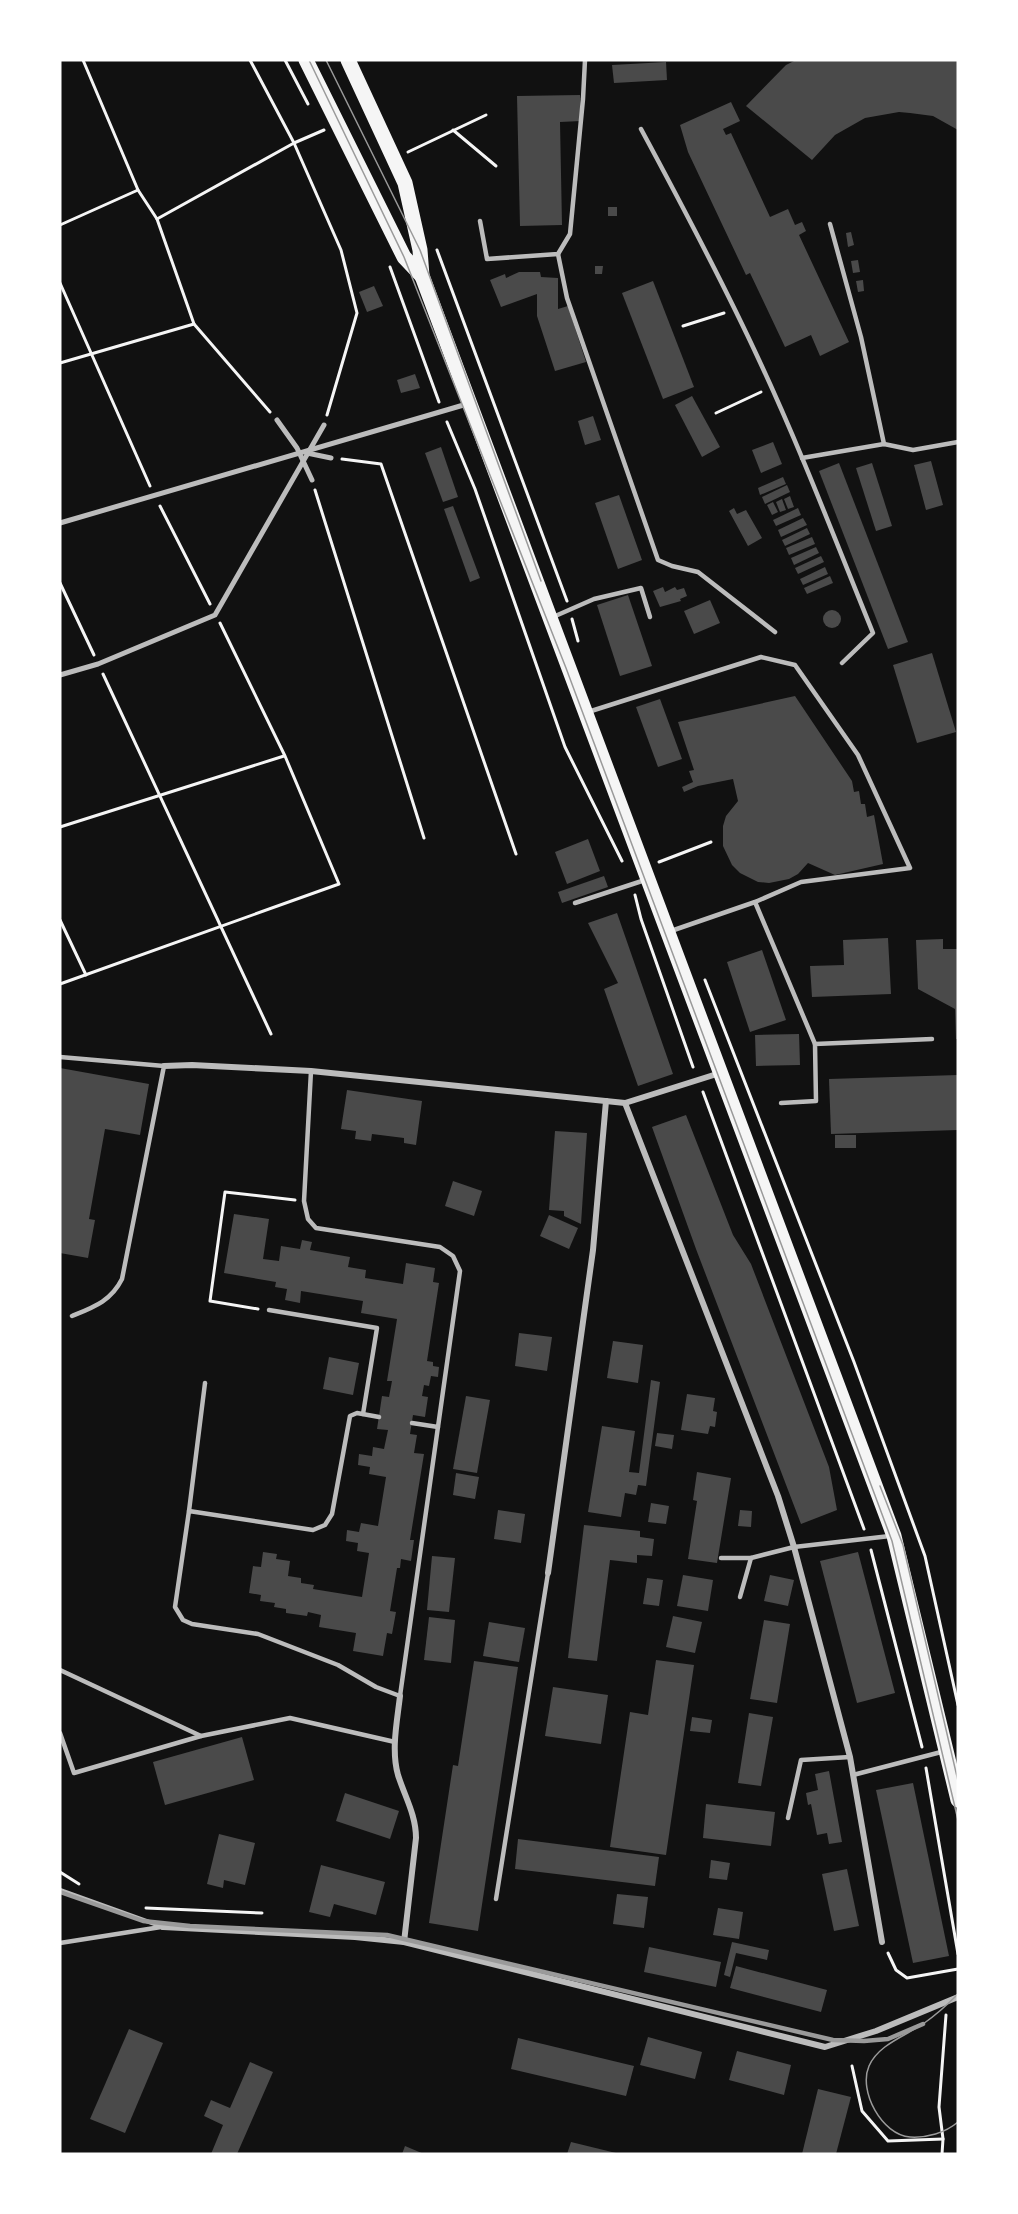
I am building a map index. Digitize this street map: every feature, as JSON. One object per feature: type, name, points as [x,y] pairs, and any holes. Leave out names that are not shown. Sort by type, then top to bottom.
[{"type":"main road","points":[[306,60],[404,257],[422,276]]},
{"type":"main road","points":[[348,60],[405,183],[420,250],[422,276],[585,713],[648,872],[668,932],[894,1536],[948,1751],[958,1800]]},
{"type":"street","points":[[60,524],[299,452],[310,451],[469,404]]},
{"type":"street","points":[[277,420],[299,452],[312,480]]},
{"type":"street","points":[[60,675],[98,664],[216,615],[324,425]]},
{"type":"street","points":[[310,451],[332,458]]},
{"type":"street","points":[[164,1066],[192,1065],[311,1071],[625,1102],[721,1073]]},
{"type":"street","points":[[548,1573],[593,1250],[606,1101]]},
{"type":"street","points":[[625,1102],[778,1496],[794,1547],[850,1757],[882,1942]]},
{"type":"street","points":[[400,1696],[395,1742],[398,1775],[416,1824],[417,1838],[404,1942]]},
{"type":"street","points":[[163,1927],[355,1937],[404,1942],[825,2047],[876,2031],[958,1997]]},
{"type":"lane","points":[[585,60],[584,99],[570,234],[558,254],[567,298],[658,560],[698,572],[775,632]]},
{"type":"lane","points":[[641,129],[682,205],[771,387],[873,633],[842,663]]},
{"type":"lane","points":[[480,220],[488,259],[558,254]]},
{"type":"lane","points":[[830,224],[861,337],[884,444]]},
{"type":"lane","points":[[802,458],[884,444],[913,450],[958,441]]},
{"type":"lane","points":[[550,618],[594,599],[641,588],[650,617]]},
{"type":"lane","points":[[585,713],[761,657],[795,665],[858,755],[910,868],[801,882],[755,902],[668,932]]},
{"type":"lane","points":[[575,903],[632,885],[648,872]]},
{"type":"lane","points":[[755,902],[815,1044],[816,1101],[781,1103]]},
{"type":"lane","points":[[815,1044],[932,1039]]},
{"type":"lane","points":[[60,1057],[164,1066],[122,1279],[116,1291],[105,1302],[72,1316]]},
{"type":"lane","points":[[205,1383],[175,1607],[183,1620],[192,1624],[258,1634],[338,1665],[376,1687],[400,1696],[460,1271],[453,1256],[440,1247],[316,1228],[308,1219],[304,1201],[311,1071]]},
{"type":"lane","points":[[269,1310],[377,1328],[363,1414]]},
{"type":"lane","points":[[189,1511],[313,1530],[325,1525],[332,1514],[348,1420],[353,1414],[379,1417]]},
{"type":"lane","points":[[412,1423],[438,1427]]},
{"type":"lane","points":[[721,1558],[751,1558],[794,1547],[894,1536]]},
{"type":"lane","points":[[740,1597],[751,1558]]},
{"type":"lane","points":[[496,1899],[548,1573]]},
{"type":"lane","points":[[60,1670],[201,1736]]},
{"type":"lane","points":[[60,1733],[74,1773],[201,1736],[290,1718],[395,1742]]},
{"type":"lane","points":[[853,1775],[924,1755],[948,1751]]},
{"type":"lane","points":[[788,1818],[801,1760],[850,1757]]},
{"type":"lane","points":[[60,1890],[163,1927]]},
{"type":"lane","points":[[60,1943],[163,1927]]},
{"type":"path","points":[[83,60],[138,190],[157,219],[195,324],[277,420]]},
{"type":"path","points":[[250,60],[294,143],[341,250],[357,313],[324,425]]},
{"type":"path","points":[[285,60],[309,106]]},
{"type":"path","points":[[404,154],[486,115]]},
{"type":"path","points":[[157,219],[294,143],[324,130],[319,122]]},
{"type":"path","points":[[453,130],[496,166]]},
{"type":"path","points":[[60,225],[138,190]]},
{"type":"path","points":[[436,245],[570,609]]},
{"type":"path","points":[[389,265],[443,412],[475,489],[564,747],[618,850],[632,885],[641,920],[693,1067]]},
{"type":"path","points":[[60,283],[155,496],[285,756],[339,884],[60,984]]},
{"type":"path","points":[[683,326],[734,310]]},
{"type":"path","points":[[60,363],[195,324]]},
{"type":"path","points":[[716,413],[771,387]]},
{"type":"path","points":[[332,458],[381,464],[516,854]]},
{"type":"path","points":[[312,480],[424,838]]},
{"type":"path","points":[[60,583],[271,1034]]},
{"type":"path","points":[[60,827],[285,756]]},
{"type":"path","points":[[648,872],[711,842]]},
{"type":"path","points":[[60,920],[86,975]]},
{"type":"path","points":[[702,971],[854,1362],[925,1556],[958,1705]]},
{"type":"path","points":[[703,1092],[868,1539],[924,1755],[958,1954]]},
{"type":"path","points":[[269,1310],[210,1301],[225,1192],[304,1201]]},
{"type":"path","points":[[60,1872],[79,1884]]},
{"type":"path","points":[[146,1908],[261,1913]]},
{"type":"path","points":[[882,1942],[896,1970],[907,1978],[958,1969]]},
{"type":"path","points":[[942,2154],[943,2139],[939,2107],[946,2014]]},
{"type":"path","points":[[852,2066],[862,2111],[888,2141],[943,2139]]},
{"type":"building","points":[[796,60],[958,60],[958,130],[933,116],[910,113],[899,112],[865,118],[835,135],[812,160],[746,106],[786,65]]},
{"type":"building","points":[[666,62],[667,80],[614,83],[612,65]]},
{"type":"building","points":[[580,95],[581,121],[560,122],[562,225],[520,226],[517,96]]},
{"type":"building","points":[[731,102],[740,121],[723,129],[726,135],[731,133],[770,217],[788,209],[795,225],[802,222],[806,231],[799,235],[849,342],[820,356],[811,335],[785,347],[750,273],[746,275],[688,152],[680,125]]},
{"type":"building","points":[[608,207],[617,207],[617,216],[608,216]]},
{"type":"building","points":[[851,232],[854,245],[848,247],[846,233]]},
{"type":"building","points":[[858,260],[860,272],[853,273],[851,261]]},
{"type":"building","points":[[595,266],[603,266],[602,274],[595,274]]},
{"type":"building","points":[[519,272],[540,272],[541,277],[558,278],[558,309],[568,306],[586,362],[555,371],[537,316],[537,294],[501,307],[490,280],[505,274],[506,278]]},
{"type":"building","points":[[863,280],[864,291],[858,292],[856,281]]},
{"type":"building","points":[[653,281],[694,387],[663,399],[622,293]]},
{"type":"building","points":[[374,286],[383,306],[367,312],[359,292]]},
{"type":"building","points":[[415,374],[420,388],[401,393],[397,380]]},
{"type":"building","points":[[692,396],[720,447],[702,457],[675,405]]},
{"type":"building","points":[[593,416],[601,440],[585,445],[578,421]]},
{"type":"building","points":[[773,442],[782,464],[761,473],[752,450]]},
{"type":"building","points":[[441,447],[458,497],[443,502],[425,453]]},
{"type":"building","points":[[931,461],[943,505],[926,510],[914,465]]},
{"type":"building","points":[[839,463],[908,642],[888,649],[819,471]]},
{"type":"building","points":[[872,463],[892,526],[876,531],[856,468]]},
{"type":"building","points":[[783,477],[786,484],[760,495],[758,488]]},
{"type":"building","points":[[787,485],[790,492],[765,504],[762,497]]},
{"type":"building","points":[[619,495],[642,560],[618,569],[595,503]]},
{"type":"building","points":[[790,496],[794,507],[788,509],[784,499]]},
{"type":"building","points":[[782,499],[786,510],[780,512],[776,502]]},
{"type":"building","points":[[773,502],[778,512],[772,515],[767,505]]},
{"type":"building","points":[[453,506],[480,578],[470,582],[444,509]]},
{"type":"building","points":[[734,508],[737,514],[746,510],[762,538],[748,546],[729,511]]},
{"type":"building","points":[[798,508],[801,515],[776,526],[773,520]]},
{"type":"building","points":[[803,518],[807,525],[781,537],[778,530]]},
{"type":"building","points":[[807,528],[810,534],[785,546],[782,540]]},
{"type":"building","points":[[812,537],[815,544],[789,555],[786,548]]},
{"type":"building","points":[[816,547],[819,553],[794,565],[791,558]]},
{"type":"building","points":[[821,556],[824,562],[798,574],[795,568]]},
{"type":"building","points":[[825,567],[828,574],[803,585],[800,579]]},
{"type":"building","points":[[830,576],[833,583],[807,594],[804,588]]},
{"type":"building","points":[[663,587],[665,592],[675,587],[677,590],[684,588],[687,596],[680,599],[681,601],[660,607],[653,591]]},
{"type":"building","points":[[628,595],[652,666],[620,676],[597,605]]},
{"type":"building","points":[[710,600],[720,623],[694,634],[684,611]]},
{"type":"building","points":[[828,610],[836,610],[841,615],[839,626],[828,628],[823,623],[823,615]]},
{"type":"building","points":[[932,653],[956,732],[917,743],[893,665]]},
{"type":"building","points":[[795,696],[852,781],[854,792],[859,791],[861,804],[865,804],[867,817],[874,815],[883,864],[835,875],[808,863],[798,874],[789,879],[769,883],[758,882],[740,873],[732,865],[723,846],[723,826],[726,816],[738,801],[733,779],[698,786],[684,792],[682,787],[693,782],[689,771],[694,770],[678,722]]},
{"type":"building","points":[[660,699],[682,759],[658,767],[636,707]]},
{"type":"building","points":[[588,839],[600,871],[567,884],[555,852]]},
{"type":"building","points":[[604,876],[608,887],[562,903],[558,892]]},
{"type":"building","points":[[617,913],[673,1074],[638,1086],[604,989],[618,983],[588,923]]},
{"type":"building","points":[[888,938],[891,994],[812,997],[810,966],[844,965],[843,940]]},
{"type":"building","points":[[943,939],[943,949],[958,949],[958,1039],[956,1039],[955,1009],[918,989],[916,940]]},
{"type":"building","points":[[762,950],[786,1020],[750,1032],[727,962]]},
{"type":"building","points":[[799,1034],[800,1065],[756,1066],[755,1035]]},
{"type":"building","points":[[60,1068],[149,1084],[140,1135],[105,1129],[89,1219],[95,1220],[88,1258],[60,1253]]},
{"type":"building","points":[[958,1075],[958,1130],[831,1134],[829,1079]]},
{"type":"building","points":[[347,1090],[422,1101],[416,1145],[404,1143],[404,1138],[372,1134],[371,1141],[355,1139],[356,1131],[341,1129]]},
{"type":"building","points":[[686,1115],[733,1235],[751,1264],[829,1467],[837,1510],[801,1524],[652,1127]]},
{"type":"building","points":[[555,1131],[587,1133],[581,1224],[564,1216],[564,1211],[549,1210]]},
{"type":"building","points":[[835,1135],[856,1135],[856,1148],[835,1148]]},
{"type":"building","points":[[453,1181],[482,1191],[474,1216],[445,1206]]},
{"type":"building","points":[[234,1214],[269,1219],[263,1259],[279,1261],[281,1246],[300,1249],[302,1240],[312,1242],[310,1250],[350,1257],[348,1267],[366,1270],[365,1278],[403,1284],[406,1263],[435,1268],[433,1282],[439,1283],[427,1361],[439,1367],[438,1377],[431,1376],[429,1386],[424,1385],[422,1396],[428,1397],[425,1417],[413,1415],[410,1434],[417,1435],[414,1453],[424,1454],[410,1540],[414,1540],[411,1561],[401,1559],[400,1568],[397,1568],[390,1611],[396,1612],[392,1634],[387,1633],[383,1656],[353,1651],[356,1633],[319,1627],[321,1615],[308,1612],[307,1616],[286,1613],[286,1609],[274,1607],[275,1603],[260,1601],[261,1595],[249,1593],[253,1566],[261,1567],[263,1552],[277,1554],[276,1559],[290,1561],[288,1576],[301,1578],[301,1583],[314,1585],[313,1589],[362,1597],[369,1553],[357,1551],[358,1543],[346,1541],[347,1530],[359,1532],[361,1523],[378,1526],[386,1477],[369,1474],[370,1467],[358,1465],[359,1454],[372,1456],[373,1447],[384,1449],[388,1430],[377,1429],[382,1396],[389,1397],[392,1381],[387,1381],[397,1319],[361,1313],[363,1301],[301,1291],[300,1303],[285,1300],[287,1289],[275,1287],[276,1282],[224,1273]]},
{"type":"building","points":[[549,1215],[578,1228],[569,1249],[540,1236]]},
{"type":"building","points":[[519,1333],[552,1337],[547,1371],[515,1366]]},
{"type":"building","points":[[613,1341],[643,1345],[638,1383],[607,1378]]},
{"type":"building","points":[[329,1357],[359,1363],[353,1395],[323,1389]]},
{"type":"building","points":[[651,1380],[660,1382],[646,1486],[638,1485],[636,1495],[625,1493],[621,1517],[588,1512],[602,1426],[635,1431],[629,1472],[639,1473]]},
{"type":"building","points":[[687,1394],[715,1398],[713,1411],[717,1412],[715,1427],[710,1426],[708,1434],[681,1430]]},
{"type":"building","points":[[466,1396],[490,1400],[477,1473],[453,1469]]},
{"type":"building","points":[[657,1433],[674,1435],[672,1449],[655,1446]]},
{"type":"building","points":[[697,1472],[731,1478],[717,1563],[688,1559],[697,1501],[693,1500]]},
{"type":"building","points":[[456,1473],[479,1477],[475,1499],[453,1495]]},
{"type":"building","points":[[651,1503],[669,1506],[666,1524],[648,1522]]},
{"type":"building","points":[[498,1510],[525,1514],[521,1543],[494,1539]]},
{"type":"building","points":[[740,1510],[752,1511],[751,1527],[738,1526]]},
{"type":"building","points":[[584,1525],[640,1531],[640,1537],[654,1539],[652,1556],[637,1555],[637,1563],[610,1560],[597,1661],[568,1658]]},
{"type":"building","points":[[858,1552],[895,1693],[857,1703],[820,1561]]},
{"type":"building","points":[[432,1556],[455,1558],[449,1612],[427,1610]]},
{"type":"building","points":[[683,1575],[713,1580],[708,1611],[677,1606]]},
{"type":"building","points":[[770,1575],[794,1580],[788,1606],[764,1601]]},
{"type":"building","points":[[647,1578],[663,1580],[659,1606],[643,1604]]},
{"type":"building","points":[[673,1616],[702,1622],[695,1653],[666,1647]]},
{"type":"building","points":[[429,1617],[455,1620],[451,1663],[424,1660]]},
{"type":"building","points":[[764,1620],[790,1624],[777,1703],[750,1699]]},
{"type":"building","points":[[489,1622],[525,1628],[519,1662],[483,1656]]},
{"type":"building","points":[[656,1660],[694,1665],[666,1855],[610,1847],[630,1712],[648,1715]]},
{"type":"building","points":[[474,1661],[518,1667],[478,1931],[429,1923],[453,1765],[458,1766]]},
{"type":"building","points":[[553,1687],[608,1695],[601,1744],[545,1736]]},
{"type":"building","points":[[749,1713],[773,1717],[761,1786],[738,1783]]},
{"type":"building","points":[[692,1717],[712,1720],[710,1733],[690,1731]]},
{"type":"building","points":[[242,1737],[254,1780],[165,1805],[153,1762]]},
{"type":"building","points":[[829,1771],[842,1842],[829,1844],[827,1833],[817,1835],[811,1804],[808,1805],[806,1793],[818,1790],[815,1774]]},
{"type":"building","points":[[913,1783],[949,1956],[913,1963],[876,1790]]},
{"type":"building","points":[[345,1793],[399,1811],[390,1839],[336,1821]]},
{"type":"building","points":[[706,1804],[775,1812],[771,1846],[703,1838]]},
{"type":"building","points":[[219,1834],[255,1843],[245,1885],[224,1880],[223,1888],[207,1884]]},
{"type":"building","points":[[518,1839],[659,1857],[655,1886],[515,1869]]},
{"type":"building","points":[[711,1860],[730,1863],[727,1880],[709,1878]]},
{"type":"building","points":[[321,1865],[385,1882],[376,1915],[334,1904],[330,1917],[309,1912]]},
{"type":"building","points":[[847,1869],[859,1926],[834,1931],[822,1874]]},
{"type":"building","points":[[617,1894],[648,1897],[644,1928],[613,1924]]},
{"type":"building","points":[[718,1908],[743,1912],[739,1939],[713,1935]]},
{"type":"building","points":[[732,1942],[769,1950],[767,1960],[736,1953],[730,1977],[724,1975]]},
{"type":"building","points":[[649,1947],[721,1962],[716,1987],[644,1972]]},
{"type":"building","points":[[736,1966],[827,1990],[821,2012],[730,1988]]},
{"type":"building","points":[[129,2029],[163,2043],[125,2133],[90,2119]]},
{"type":"building","points":[[648,2037],[702,2052],[695,2079],[640,2065]]},
{"type":"building","points":[[518,2038],[634,2066],[626,2096],[511,2069]]},
{"type":"building","points":[[737,2051],[791,2065],[784,2095],[729,2080]]},
{"type":"building","points":[[250,2062],[273,2072],[237,2154],[211,2154],[223,2125],[204,2116],[211,2100],[230,2108]]},
{"type":"building","points":[[818,2089],[851,2097],[836,2154],[802,2154]]},
{"type":"building","points":[[571,2142],[616,2153],[616,2154],[567,2154]]},
{"type":"building","points":[[405,2146],[424,2154],[402,2154]]},
{"type":"tram line","points":[[309,60],[404,257],[566,668],[892,1541],[958,1820]]},
{"type":"tram line","points":[[326,60],[420,250],[541,581]]},
{"type":"tram line","points":[[880,1486],[903,1545],[958,1781]]},
{"type":"tram line","points":[[958,1994],[928,2021],[879,2052],[869,2066],[866,2076],[870,2099],[875,2110],[890,2129],[910,2137],[923,2137],[942,2132],[958,2122]]},
{"type":"railway","points":[[60,1892],[143,1921],[190,1926],[387,1935],[833,2040],[888,2039],[923,2024]]}]
